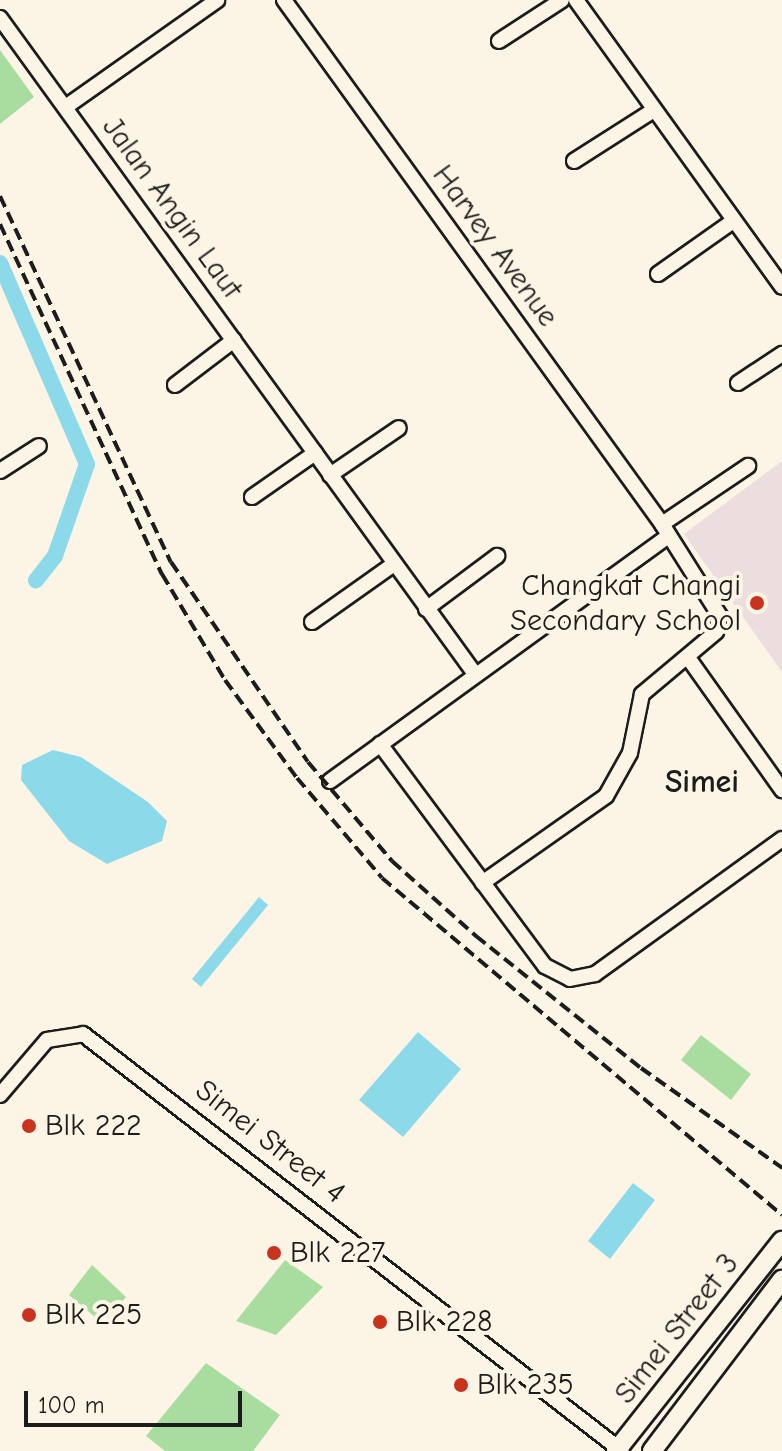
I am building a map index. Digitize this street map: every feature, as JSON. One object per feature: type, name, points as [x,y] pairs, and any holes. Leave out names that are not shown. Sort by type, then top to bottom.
[{"type":"main road","name":"Simei Street 3","points":[[619,1450],[782,1241]]},
{"type":"main road","name":"Simei Street 3","points":[[652,1451],[782,1280]]},
{"type":"street","name":"Jalan Angin Laut","points":[[67,106],[217,0]]},
{"type":"street","name":"Harvey Avenue","points":[[284,0],[666,530],[720,616],[716,632],[689,659],[642,694],[630,753],[606,796],[482,883]]},
{"type":"street","points":[[499,41],[562,0]]},
{"type":"street","points":[[576,0],[782,287]]},
{"type":"street","name":"Jalan Angin Laut","points":[[0,18],[67,106],[475,674]]},
{"type":"street","points":[[574,161],[654,110]]},
{"type":"street","points":[[658,274],[733,221]]},
{"type":"street","name":"Jalan Angin Laut","points":[[175,385],[234,340]]},
{"type":"street","points":[[738,383],[782,354]]},
{"type":"street","points":[[330,475],[399,428]]},
{"type":"street","points":[[0,471],[39,446]]},
{"type":"street","points":[[252,497],[315,453]]},
{"type":"street","points":[[330,781],[748,466]]},
{"type":"street","points":[[426,609],[497,556]]},
{"type":"street","points":[[312,622],[394,564]]},
{"type":"street","points":[[689,659],[782,790]]},
{"type":"street","points":[[380,744],[545,966],[582,979],[782,839]]},
{"type":"street","name":"Simei Street 4","points":[[0,1095],[47,1040],[83,1034],[619,1450]]},
{"type":"shaded area","name":"Changkat Changi Secondary School","points":[[782,461],[782,672],[684,534]]},
{"type":"green space","points":[[0,50],[34,97],[0,124]]},
{"type":"green space","points":[[701,1035],[751,1074],[731,1100],[681,1060]]},
{"type":"green space","points":[[285,1260],[323,1287],[276,1335],[236,1321]]},
{"type":"green space","points":[[92,1265],[126,1297],[103,1324],[69,1295]]},
{"type":"green space","points":[[206,1363],[280,1415],[253,1451],[165,1451],[146,1436]]},
{"type":"water","points":[[53,750],[81,757],[148,802],[167,821],[162,841],[107,864],[69,841],[21,780],[22,765]]},
{"type":"water","points":[[259,897],[268,905],[201,987],[192,979]]},
{"type":"water","points":[[418,1032],[461,1069],[403,1137],[359,1100]]},
{"type":"water","points":[[633,1183],[655,1200],[610,1259],[588,1241]]},
{"type":"waterway","points":[[0,263],[87,464],[55,556],[36,580]]},
{"type":"railway","points":[[0,196],[171,562],[308,762],[392,861],[476,936],[641,1068],[782,1168]]},
{"type":"railway","points":[[0,224],[162,574],[225,680],[297,778],[382,878],[782,1215]]},
{"type":"place","name":"Changkat Changi Secondary School","points":[[757,603]]},
{"type":"place","name":"Blk 222","points":[[29,1126]]},
{"type":"place","name":"Blk 227","points":[[274,1253]]},
{"type":"place","name":"Blk 225","points":[[29,1315]]},
{"type":"place","name":"Blk 228","points":[[380,1322]]},
{"type":"place","name":"Blk 235","points":[[461,1385]]},
{"type":"district","name":"Simei","points":[[702,782]]}]
